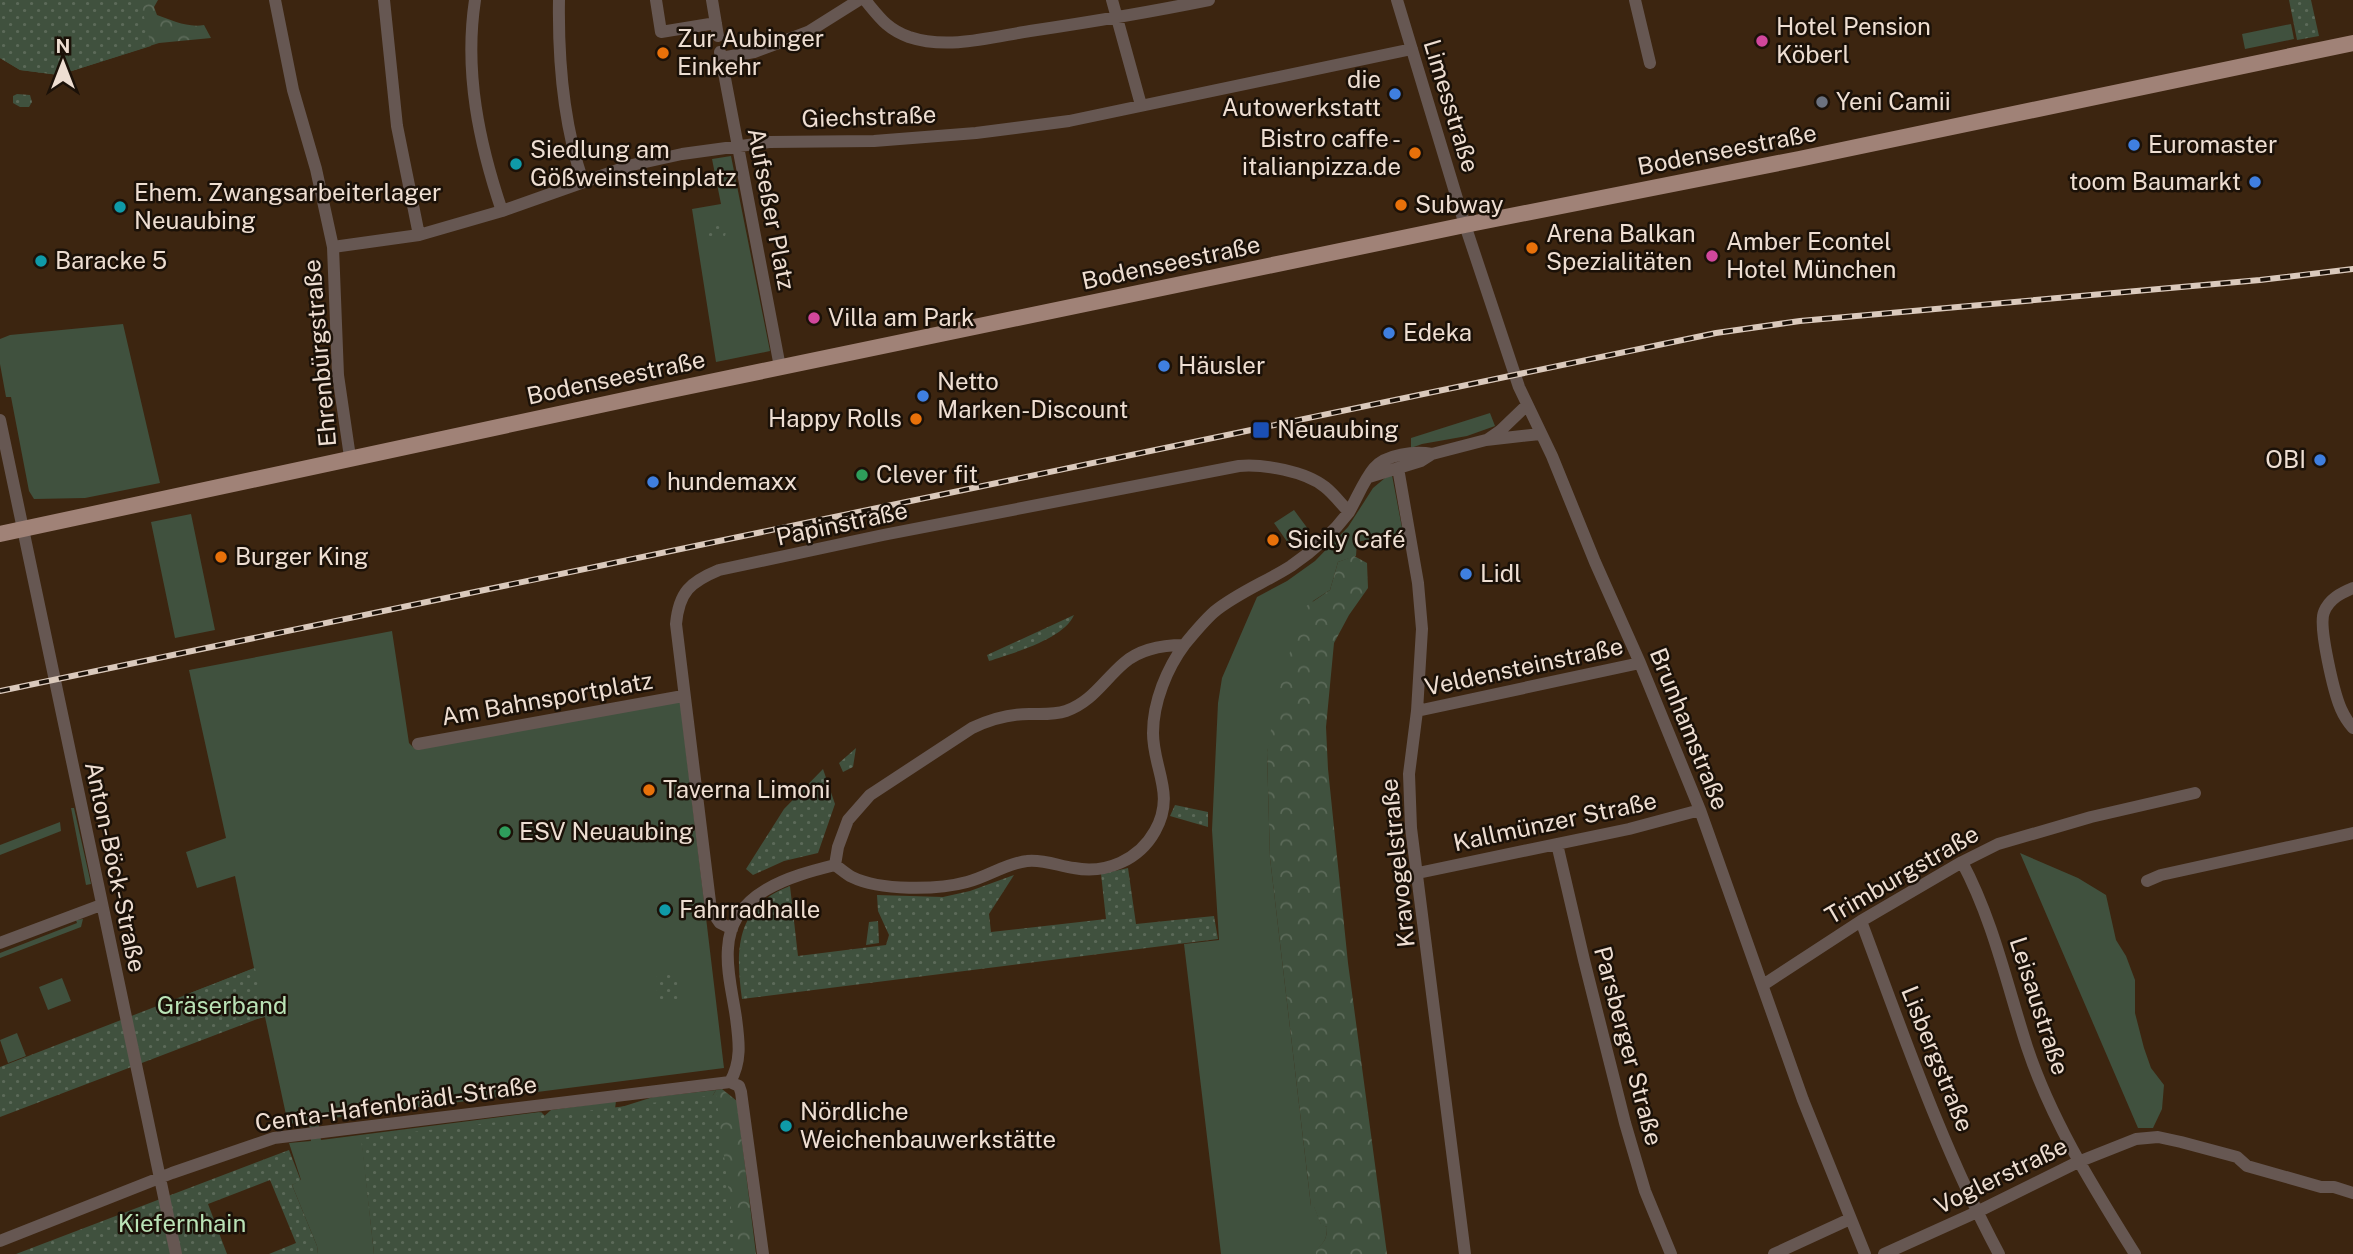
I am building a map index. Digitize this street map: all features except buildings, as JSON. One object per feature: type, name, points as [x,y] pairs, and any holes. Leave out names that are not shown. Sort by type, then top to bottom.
[{"type":"main road","name":"Bodenseestraße","points":[[0,534],[780,367],[1465,225],[1810,157],[2353,43]]},
{"type":"street","name":"Ehrenbürgstraße","points":[[275,0],[293,90],[316,169],[333,247],[338,374],[350,457]]},
{"type":"street","points":[[384,0],[396,117],[419,235]]},
{"type":"street","points":[[475,0],[471,63],[474,97],[480,133],[502,211]]},
{"type":"street","points":[[559,0],[564,98],[572,151],[583,182]]},
{"type":"street","points":[[656,0],[661,32],[717,30],[712,0]]},
{"type":"street","name":"Aufseßer Platz","points":[[780,367],[720,55],[754,52],[808,32],[859,0]]},
{"type":"street","points":[[865,0],[887,27],[910,37],[933,42],[963,41],[1118,18],[1209,0]]},
{"type":"street","points":[[1112,0],[1141,106]]},
{"type":"street","name":"Limesstraße","points":[[1397,0],[1465,225]]},
{"type":"street","points":[[1635,0],[1650,63]]},
{"type":"street","name":"Giechstraße","points":[[333,247],[419,235],[502,211],[632,165],[737,145],[874,141],[976,133],[1069,121],[1412,49]]},
{"type":"street","name":"Brunhamstraße","points":[[1465,225],[1516,379],[1552,456],[1700,810],[1803,1100],[1865,1254]]},
{"type":"street","points":[[1486,440],[1500,431],[1527,405]]},
{"type":"street","name":"Anton-Böck-Straße","points":[[0,420],[176,1254]]},
{"type":"street","points":[[1368,478],[1421,461],[1432,454],[1486,440],[1540,434]]},
{"type":"street","points":[[835,864],[850,877],[868,883],[942,887],[966,882],[1027,861],[1100,870],[1129,859],[1155,832],[1164,811],[1164,785],[1153,733],[1161,689],[1184,646],[1214,613],[1292,565],[1334,532],[1377,466],[1385,461],[1420,452],[1432,454]]},
{"type":"street","name":"Papinstraße","points":[[732,929],[720,922],[711,909],[684,696],[676,624],[682,597],[689,586],[719,570],[1239,466],[1276,468],[1302,476],[1324,486],[1349,512]]},
{"type":"street","name":"Kravogelstraße","points":[[1398,468],[1418,583],[1422,629],[1417,711],[1409,774],[1411,828],[1465,1254]]},
{"type":"street","points":[[2353,587],[2330,602],[2323,614],[2322,628],[2337,697],[2342,712],[2353,727]]},
{"type":"street","points":[[835,864],[848,820],[870,794],[972,728],[990,719],[1007,716],[1065,712],[1081,705],[1125,662],[1138,654],[1161,647],[1184,646]]},
{"type":"street","name":"Veldensteinstraße","points":[[1417,711],[1640,663]]},
{"type":"street","name":"Am Bahnsportplatz","points":[[418,744],[684,696]]},
{"type":"street","name":"Trimburgstraße","points":[[1763,985],[1861,920],[1998,844],[2047,829],[2195,793]]},
{"type":"street","name":"Kallmünzer Straße","points":[[1418,873],[1666,820],[1700,810]]},
{"type":"street","points":[[2147,881],[2161,875],[2353,833]]},
{"type":"street","name":"Parsberger Straße","points":[[1557,844],[1629,1134],[1645,1191],[1671,1254]]},
{"type":"street","name":"Leisaustraße","points":[[1962,862],[1999,949],[2028,1048],[2048,1101],[2078,1162],[2135,1254]]},
{"type":"street","points":[[763,1254],[741,1092],[739,1086],[730,1082],[736,1071],[740,1051],[728,947],[732,929],[744,909],[769,886],[799,873],[835,864]]},
{"type":"street","points":[[0,943],[101,905]]},
{"type":"street","name":"Lisbergstraße","points":[[1861,920],[1916,1069],[1977,1212],[1999,1254]]},
{"type":"street","name":"Centa-Hafenbrädl-Straße","points":[[0,1241],[274,1138],[730,1082]]},
{"type":"street","name":"Voglerstraße","points":[[1884,1254],[2078,1162],[2136,1139],[2158,1137],[2181,1142],[2236,1157],[2247,1166],[2353,1193]]},
{"type":"street","points":[[1774,1254],[1850,1219]]},
{"type":"green space","points":[[0,0],[140,0],[151,46],[59,75],[20,70],[0,58]]},
{"type":"green space","points":[[127,0],[158,0],[154,7],[157,15],[186,24],[204,25],[211,38],[159,43],[59,75],[20,70],[0,58],[0,20]]},
{"type":"green space","points":[[2289,0],[2311,0],[2319,36],[2297,40]]},
{"type":"green space","points":[[2291,24],[2294,39],[2245,49],[2242,34]]},
{"type":"green space","points":[[30,95],[32,102],[29,107],[20,107],[13,103],[13,96]]},
{"type":"green space","points":[[731,156],[770,351],[716,362],[692,209],[721,204],[712,159]]},
{"type":"green space","points":[[722,221],[727,229],[725,236],[721,240],[705,240],[701,235],[713,222]]},
{"type":"green space","points":[[123,324],[160,483],[85,498],[34,499],[29,491],[11,397],[6,397],[0,364],[0,339],[10,335]]},
{"type":"green space","points":[[1490,413],[1495,426],[1467,436],[1411,448],[1411,438]]},
{"type":"green space","points":[[1392,475],[1403,533],[1357,542],[1356,556],[1338,562],[1330,590],[1313,601],[1267,752],[1270,858],[1311,1206],[1314,1206],[1321,1224],[1327,1227],[1326,1235],[1316,1254],[1221,1254],[1184,944],[1219,940],[1212,830],[1218,703],[1222,678],[1257,597],[1287,581],[1315,561],[1348,527],[1373,488]]},
{"type":"green space","points":[[1294,510],[1308,529],[1288,543],[1274,523]]},
{"type":"green space","points":[[191,514],[215,630],[175,638],[151,522]]},
{"type":"green space","points":[[1354,556],[1367,563],[1368,588],[1334,643],[1326,727],[1348,963],[1387,1254],[1316,1254],[1315,1250],[1326,1238],[1327,1227],[1321,1225],[1314,1207],[1311,1206],[1270,858],[1267,752],[1276,702],[1302,609],[1330,590],[1338,562]]},
{"type":"green space","points":[[1074,615],[1068,624],[1049,638],[989,661],[987,655]]},
{"type":"green space","name":"ESV Neuaubing","points":[[392,631],[409,743],[415,749],[679,692],[724,1068],[318,1120],[321,1140],[540,1112],[541,1119],[551,1110],[616,1101],[615,1109],[653,1097],[716,1090],[712,1097],[718,1107],[721,1254],[362,1142],[374,1254],[318,1254],[292,1185],[301,1180],[289,1143],[311,1141],[309,1122],[288,1124],[265,1017],[257,1019],[185,995],[254,968],[235,876],[197,888],[186,852],[226,838],[189,670]]},
{"type":"green space","points":[[856,748],[853,767],[843,772],[839,763]]},
{"type":"green space","points":[[823,769],[835,804],[818,853],[784,861],[753,875],[746,869],[784,809]]},
{"type":"green space","points":[[1175,805],[1208,812],[1208,827],[1170,816]]},
{"type":"green space","points":[[71,808],[74,808],[91,884],[86,885]]},
{"type":"green space","points":[[60,822],[61,831],[0,855],[0,845]]},
{"type":"green space","points":[[2020,853],[2078,878],[2106,895],[2116,940],[2126,956],[2135,980],[2135,1013],[2144,1048],[2151,1068],[2164,1085],[2162,1109],[2153,1128],[2138,1128]]},
{"type":"green space","points":[[1128,868],[1136,924],[1214,916],[1218,939],[742,999],[739,963],[743,931],[749,917],[759,905],[790,886],[798,956],[886,945],[889,935],[878,911],[877,895],[943,897],[970,891],[1014,875],[989,914],[991,932],[1106,919],[1101,874]]},
{"type":"green space","points":[[83,919],[81,927],[0,958],[0,953]]},
{"type":"green space","points":[[878,921],[879,943],[866,945],[869,922]]},
{"type":"green space","name":"Gräserband","points":[[255,968],[265,1016],[0,1117],[0,1067]]},
{"type":"green space","points":[[667,968],[676,972],[680,1001],[657,1003],[656,977]]},
{"type":"green space","points":[[62,978],[71,1001],[48,1010],[39,987]]},
{"type":"green space","points":[[17,1033],[26,1056],[8,1063],[0,1040]]},
{"type":"green space","points":[[722,1089],[737,1101],[756,1254],[721,1254],[705,1121],[718,1108],[712,1097],[716,1090]]},
{"type":"green space","points":[[716,1095],[737,1254],[374,1254],[361,1138],[532,1118],[541,1112],[545,1116]]},
{"type":"green space","name":"Kiefernhain","points":[[289,1150],[301,1181],[292,1185],[318,1254],[269,1254],[296,1243],[270,1180],[208,1204],[227,1254],[16,1254]]},
{"type":"railway","points":[[0,691],[1716,333],[1800,321],[2260,280],[2353,269]]},
{"type":"place","name":"Hotel Pension Köberl","points":[[1762,41]]},
{"type":"place","name":"Zur Aubinger Einkehr","points":[[663,53]]},
{"type":"place","name":"die Autowerkstatt","points":[[1395,94]]},
{"type":"place","name":"Yeni Camii","points":[[1822,102]]},
{"type":"place","name":"Euromaster","points":[[2134,145]]},
{"type":"place","name":"Bistro caffe - italianpizza.de","points":[[1415,153]]},
{"type":"place","name":"Siedlung am Gößweinsteinplatz","points":[[516,164]]},
{"type":"place","name":"toom Baumarkt","points":[[2255,182]]},
{"type":"place","name":"Subway","points":[[1401,205]]},
{"type":"place","name":"Ehem. Zwangsarbeiterlager Neuaubing","points":[[120,207]]},
{"type":"place","name":"Arena Balkan Spezialitäten","points":[[1532,248]]},
{"type":"place","name":"Amber Econtel Hotel München","points":[[1712,256]]},
{"type":"place","name":"Baracke 5","points":[[41,261]]},
{"type":"place","name":"Villa am Park","points":[[814,318]]},
{"type":"place","name":"Edeka","points":[[1389,333]]},
{"type":"place","name":"Häusler","points":[[1164,366]]},
{"type":"place","name":"Netto Marken-Discount","points":[[923,396]]},
{"type":"place","name":"Happy Rolls","points":[[916,419]]},
{"type":"place","name":"Neuaubing","points":[[1261,430]]},
{"type":"place","name":"OBI","points":[[2320,460]]},
{"type":"place","name":"Clever fit","points":[[862,475]]},
{"type":"place","name":"hundemaxx","points":[[653,482]]},
{"type":"place","name":"Sicily Café","points":[[1273,540]]},
{"type":"place","name":"Burger King","points":[[221,557]]},
{"type":"place","name":"Lidl","points":[[1466,574]]},
{"type":"place","name":"Taverna Limoni","points":[[649,790]]},
{"type":"place","name":"ESV Neuaubing","points":[[505,832]]},
{"type":"place","name":"Fahrradhalle","points":[[665,910]]},
{"type":"place","name":"Nördliche Weichenbauwerkstätte","points":[[786,1126]]}]
